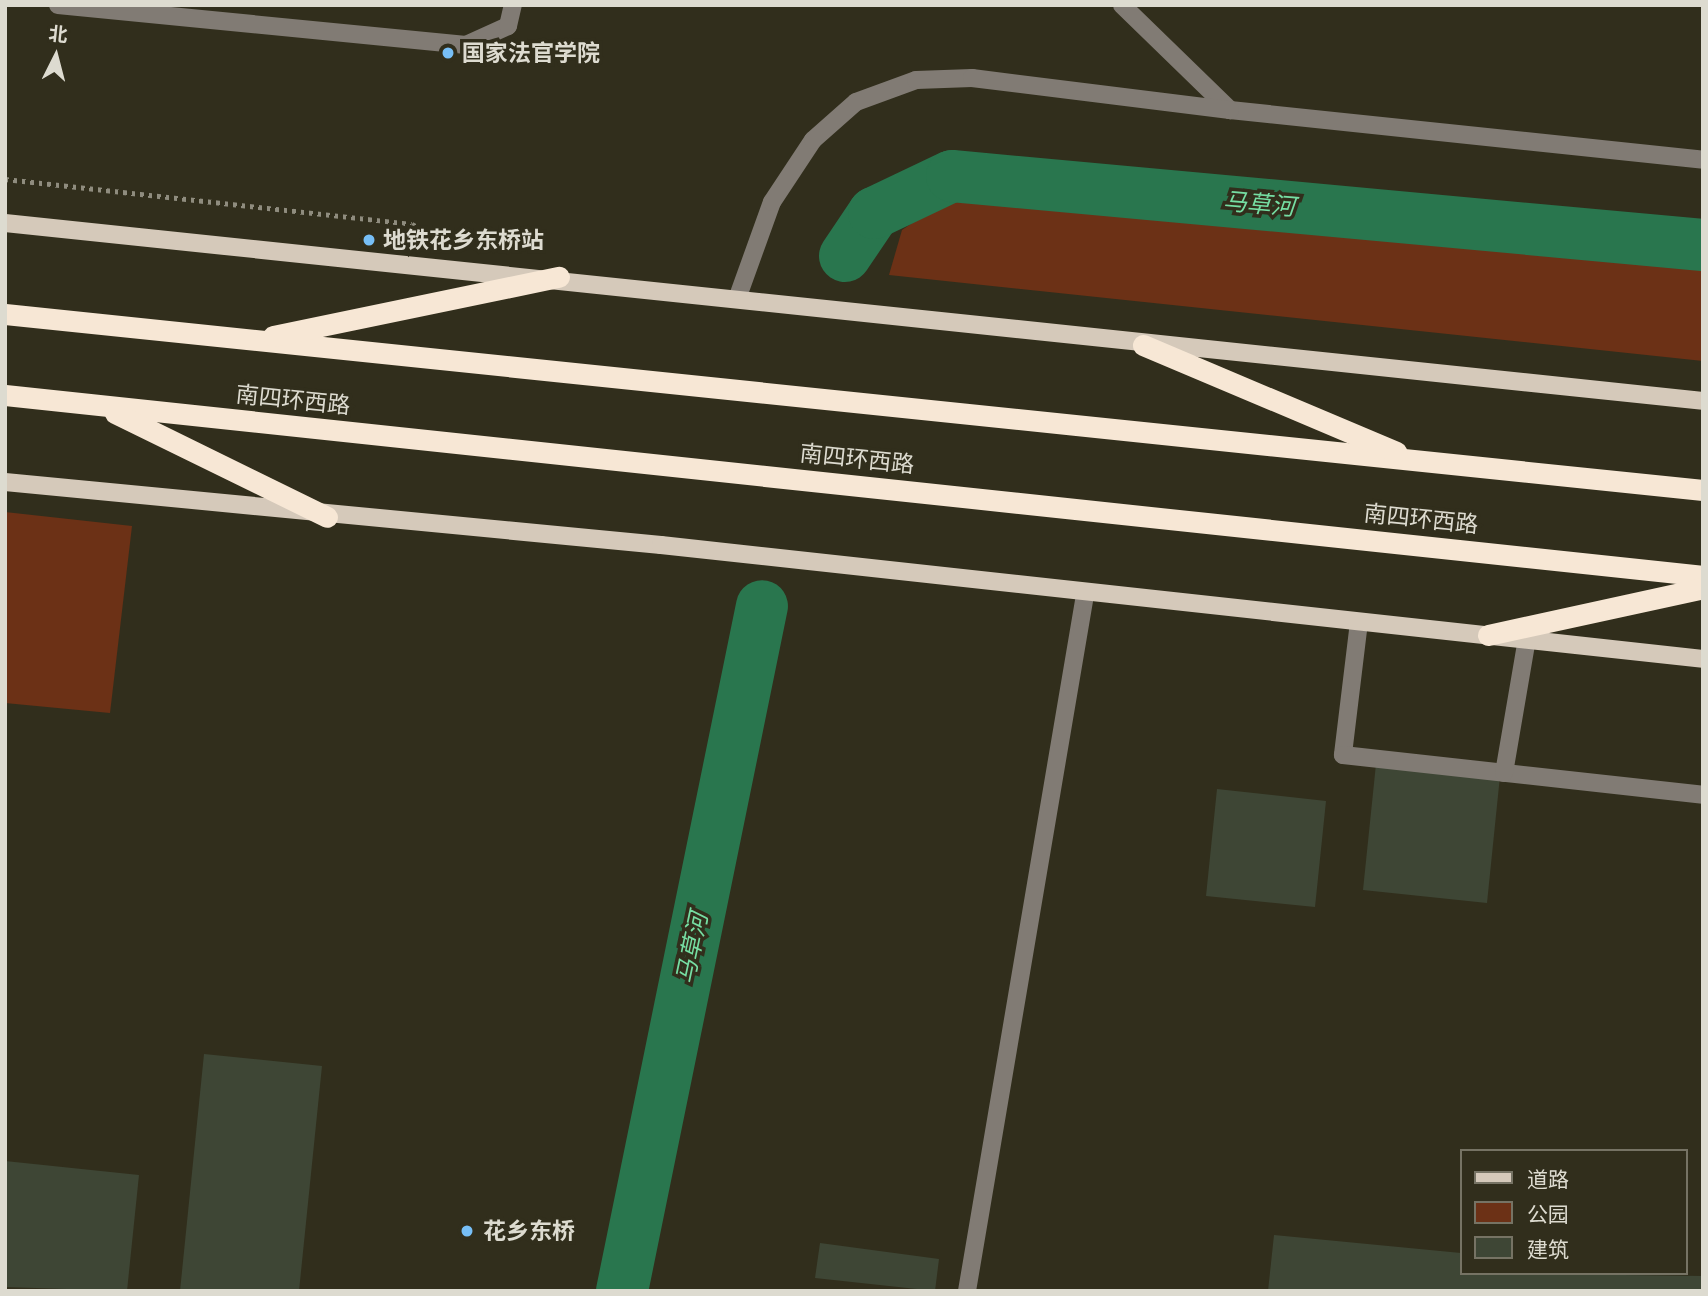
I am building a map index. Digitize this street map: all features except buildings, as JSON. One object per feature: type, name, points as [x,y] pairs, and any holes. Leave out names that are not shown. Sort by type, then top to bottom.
[{"type":"highway","points":[[250,340],[559,277]]},
{"type":"highway","points":[[5,314],[1703,490]]},
{"type":"highway","points":[[1143,345],[1417,461]]},
{"type":"highway","name":"南四环西路","points":[[5,395],[1703,576]]},
{"type":"highway","points":[[101,405],[327,517]]},
{"type":"highway","points":[[1488,635],[1703,588]]},
{"type":"main road","points":[[5,223],[559,277],[1143,345],[1703,401]]},
{"type":"main road","points":[[5,482],[327,517],[661,545],[1085,595],[1703,659]]},
{"type":"street","points":[[58,5],[466,45],[508,26],[513,5]]},
{"type":"street","points":[[1122,5],[1230,110]]},
{"type":"street","points":[[737,299],[772,202],[813,140],[856,102],[916,80],[972,78],[1230,110],[1703,160]]},
{"type":"street","points":[[967,1291],[1085,595]]},
{"type":"street","points":[[1359,622],[1343,755],[1703,795]]},
{"type":"street","points":[[1504,773],[1527,639]]},
{"type":"path","points":[[5,179],[412,224],[457,248]]},
{"type":"green space","points":[[953,195],[1703,267],[1703,361],[889,275],[902,230]]},
{"type":"green space","points":[[5,512],[132,526],[110,713],[5,703]]},
{"type":"waterway","name":"马草河","points":[[845,256],[874,213],[952,176],[1703,245]]},
{"type":"waterway","name":"马草河","points":[[622,1291],[762,606]]},
{"type":"place","name":"国家法官学院","points":[[448,53]]},
{"type":"place","name":"地铁花乡东桥站","points":[[369,240]]},
{"type":"place","name":"花乡东桥","points":[[467,1231]]}]
